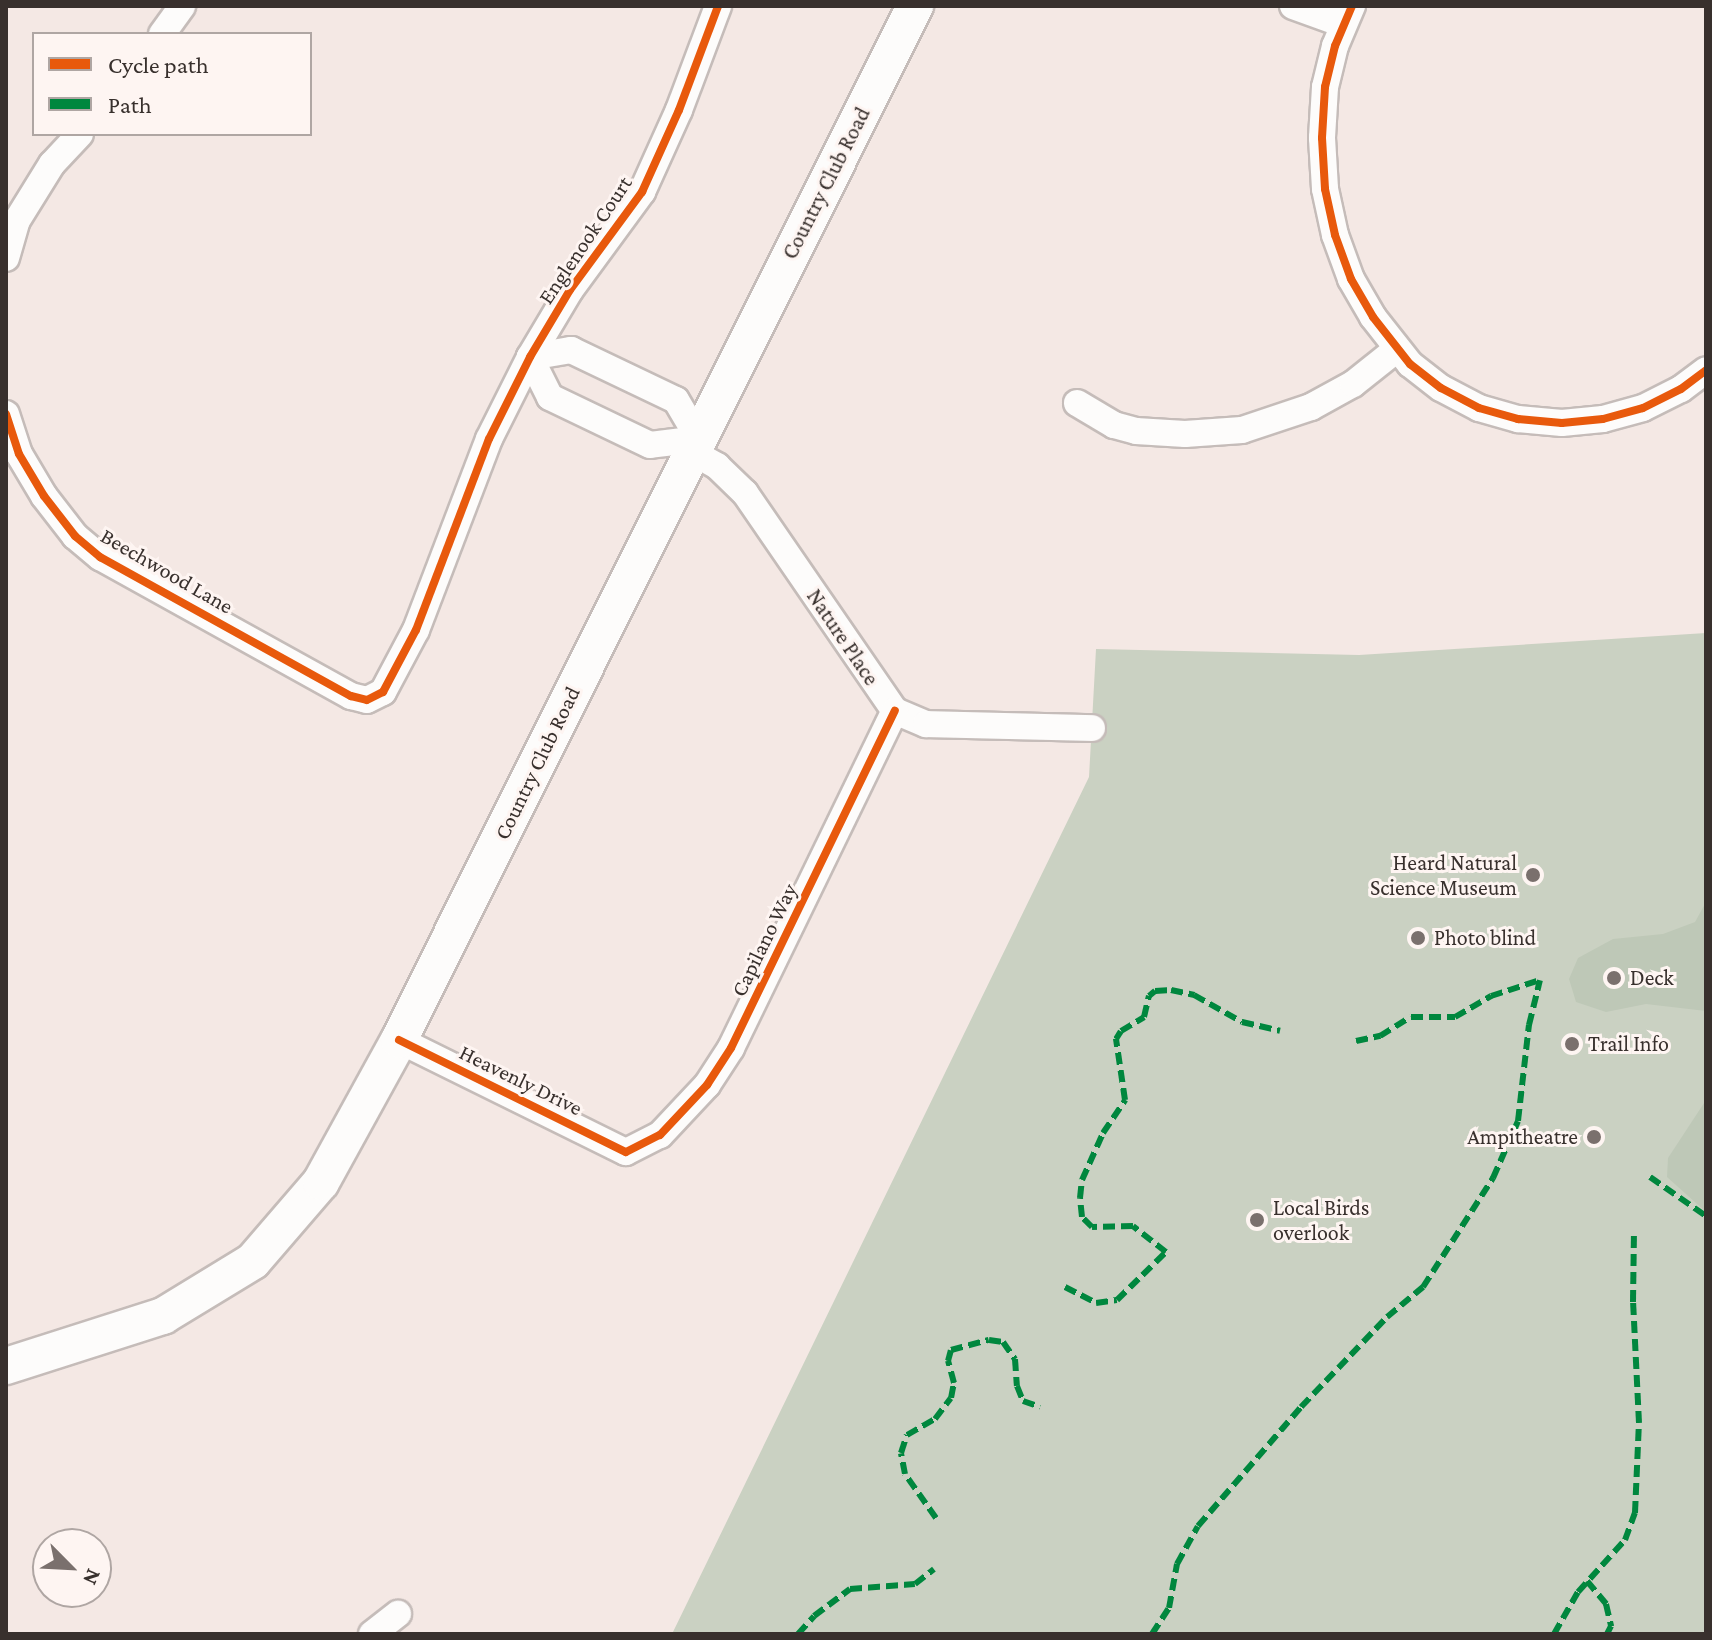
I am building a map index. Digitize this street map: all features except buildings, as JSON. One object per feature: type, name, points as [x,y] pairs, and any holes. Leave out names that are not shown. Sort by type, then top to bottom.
[{"type":"main road","name":"Country Club Road","points":[[6,1366],[163,1316],[253,1261],[321,1182],[399,1040],[915,6]]},
{"type":"street","points":[[163,32],[182,6]]},
{"type":"street","name":"Englenook Court","points":[[367,700],[383,692],[416,630],[489,439],[530,357],[570,290],[642,192],[679,110],[718,6]]},
{"type":"street","points":[[1293,6],[1348,15],[1329,65],[1323,110],[1325,189],[1335,235],[1351,279],[1397,349],[1421,374],[1460,399],[1498,414],[1541,422],[1582,422],[1625,414],[1681,389],[1706,370]]},
{"type":"street","points":[[6,258],[16,222],[52,164],[78,136]]},
{"type":"street","points":[[1077,403],[1114,425],[1136,431],[1185,434],[1242,430],[1291,416],[1333,396],[1397,349]]},
{"type":"street","points":[[571,350],[676,400],[695,446],[650,445],[550,397],[530,357],[571,350]]},
{"type":"street","name":"Beechwood Lane","points":[[6,414],[16,471],[75,536],[100,557],[351,696],[367,700]]},
{"type":"street","name":"Nature Place","points":[[695,446],[745,493],[895,711]]},
{"type":"street","points":[[895,711],[926,724],[1092,728]]},
{"type":"street","name":"Capilano Way","points":[[626,1152],[660,1135],[676,1120],[725,1058],[895,711]]},
{"type":"street","name":"Heavenly Drive","points":[[399,1040],[626,1152]]},
{"type":"street","points":[[372,1634],[398,1614]]},
{"type":"green space","points":[[1706,633],[1706,1634],[672,1634],[1089,777],[1096,649],[1359,655]]},
{"type":"green space","points":[[1706,902],[1706,1011],[1646,1004],[1606,1012],[1576,1002],[1569,979],[1578,958],[1613,939],[1663,934],[1695,922]]},
{"type":"green space","points":[[1706,1100],[1706,1212],[1667,1177],[1668,1158]]},
{"type":"marked path","points":[[1356,1041],[1380,1036],[1411,1017],[1455,1017],[1491,996],[1540,980]]},
{"type":"marked path","points":[[1152,1634],[1169,1608],[1177,1564],[1198,1526],[1301,1407],[1387,1317],[1423,1287],[1493,1178],[1518,1121],[1529,1025],[1540,980]]},
{"type":"marked path","points":[[1065,1287],[1096,1303],[1117,1300],[1166,1252],[1133,1226],[1092,1227],[1082,1217],[1080,1198],[1082,1180],[1103,1133],[1125,1100],[1116,1039],[1121,1031],[1144,1017],[1149,996],[1155,991],[1171,990],[1194,995],[1242,1022],[1280,1031]]},
{"type":"marked path","points":[[1650,1177],[1706,1216]]},
{"type":"marked path","points":[[1554,1634],[1578,1592],[1625,1540],[1635,1513],[1639,1423],[1633,1302],[1634,1230]]},
{"type":"marked path","points":[[936,1518],[905,1474],[901,1453],[907,1435],[935,1419],[951,1398],[954,1383],[948,1361],[951,1350],[989,1340],[1003,1342],[1015,1359],[1017,1386],[1023,1401],[1040,1407]]},
{"type":"marked path","points":[[798,1634],[814,1616],[850,1589],[915,1584],[934,1569]]},
{"type":"marked path","points":[[1587,1581],[1606,1604],[1611,1626],[1607,1634]]},
{"type":"cycle path","points":[[6,414],[19,454],[44,496],[75,536],[100,557],[351,696],[367,700],[383,692],[416,630],[489,439],[530,357],[570,290],[642,192],[679,110],[718,6]]},
{"type":"cycle path","points":[[1352,6],[1335,46],[1325,87],[1322,138],[1325,189],[1335,235],[1351,279],[1373,317],[1410,364],[1441,388],[1479,408],[1518,419],[1562,423],[1603,419],[1643,408],[1681,389],[1706,370]]},
{"type":"cycle path","points":[[399,1040],[626,1152],[660,1135],[707,1085],[731,1048],[895,711]]},
{"type":"place","name":"Heard Natural Science Museum","points":[[1533,875]]},
{"type":"place","name":"Photo blind","points":[[1418,938]]},
{"type":"place","name":"Deck","points":[[1614,978]]},
{"type":"place","name":"Trail Info","points":[[1572,1044]]},
{"type":"place","name":"Ampitheatre","points":[[1594,1137]]},
{"type":"place","name":"Local Birds overlook","points":[[1257,1220]]}]
